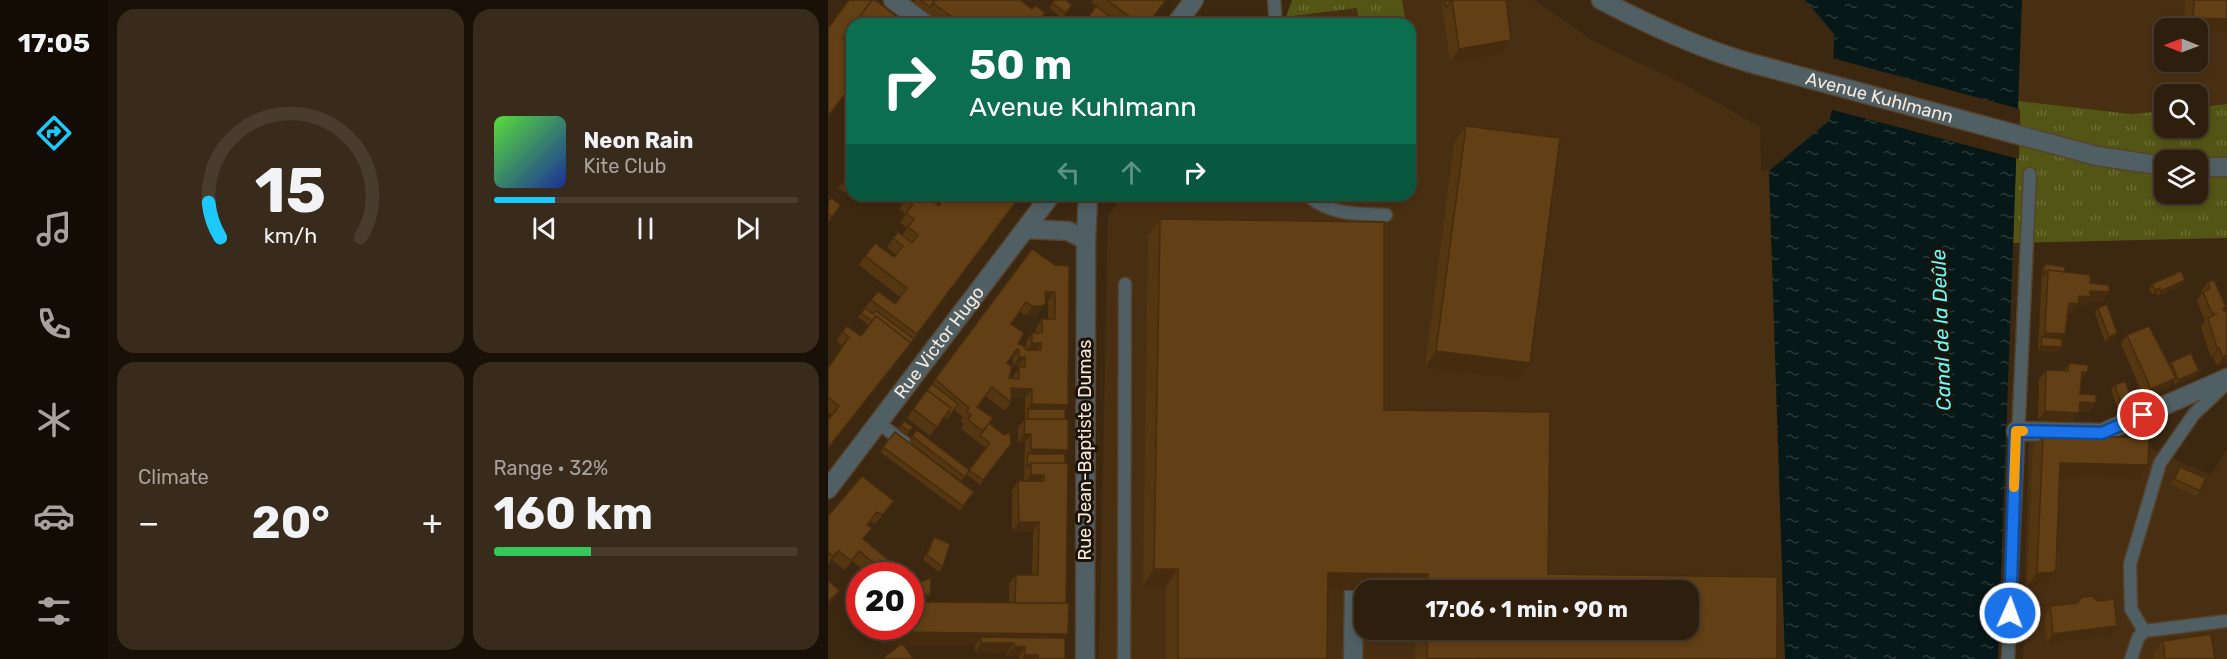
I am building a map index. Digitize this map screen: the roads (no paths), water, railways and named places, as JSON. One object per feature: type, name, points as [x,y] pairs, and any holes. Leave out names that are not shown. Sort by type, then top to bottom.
[{"type":"street","points":[[893,0],[918,18]]},
{"type":"street","points":[[1180,18],[1194,0]]},
{"type":"street","name":"Avenue Kuhlmann","points":[[1601,0],[1707,50],[2123,161],[2154,165]]},
{"type":"street","points":[[2208,167],[2227,166]]},
{"type":"street","name":"Rue Victor Hugo","points":[[828,489],[880,424],[1047,201]]},
{"type":"street","name":"Rue Jean-Baptiste Dumas","points":[[1085,659],[1088,201]]},
{"type":"street","points":[[1026,229],[1068,231],[1086,240]]},
{"type":"street","points":[[2016,431],[2102,433],[2227,378]]},
{"type":"street","points":[[1353,659],[1354,591]]},
{"type":"lane","points":[[1274,0],[1276,18]]},
{"type":"lane","points":[[2008,659],[2016,431],[2030,174]]},
{"type":"lane","points":[[1314,201],[1322,207],[1347,213],[1386,215]]},
{"type":"lane","points":[[1124,659],[1125,284]]},
{"type":"lane","points":[[2144,631],[2131,609],[2130,564],[2160,463],[2194,414],[2227,383]]},
{"type":"lane","points":[[880,424],[916,451]]},
{"type":"lane","points":[[2132,659],[2138,638],[2144,631],[2227,621]]},
{"type":"water","name":"Canal de la Deûle","points":[[1805,0],[2022,0],[1998,659],[1785,659],[1769,171],[1829,121],[1833,107],[1834,34]]}]
